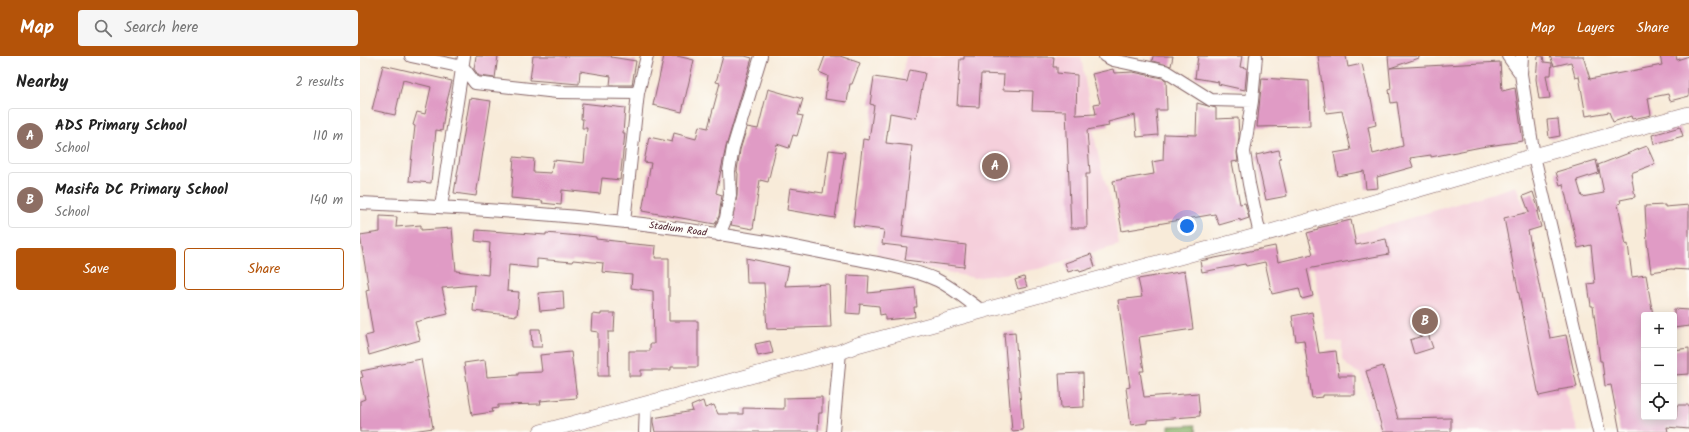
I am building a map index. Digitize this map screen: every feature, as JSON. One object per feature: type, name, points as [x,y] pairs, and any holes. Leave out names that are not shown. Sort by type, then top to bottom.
[{"type":"main road","points":[[540,432],[646,405],[840,352],[857,345],[1260,235],[1534,156],[1689,114]]},
{"type":"street","points":[[411,56],[464,62]]},
{"type":"street","points":[[624,222],[638,93],[647,56]]},
{"type":"street","points":[[720,235],[726,218],[730,195],[729,171],[733,148],[761,56]]},
{"type":"street","points":[[1105,56],[1113,60],[1166,70],[1211,100],[1252,101]]},
{"type":"street","points":[[1256,56],[1252,101],[1244,152],[1260,235]]},
{"type":"street","points":[[1508,56],[1521,74]]},
{"type":"street","points":[[1522,56],[1521,74],[1534,156],[1599,432]]},
{"type":"street","points":[[464,62],[475,83],[557,92],[638,93]]},
{"type":"street","points":[[441,207],[464,62]]},
{"type":"street","name":"Stadium Road","points":[[360,203],[545,214],[624,222],[781,244],[918,273],[949,287],[982,311]]},
{"type":"street","points":[[833,432],[840,352]]},
{"type":"street","points":[[645,432],[646,405]]},
{"type":"shaded area","points":[[906,56],[1081,57],[1095,140],[1102,172],[1112,203],[1119,245],[1038,269],[974,278],[876,257],[896,104]]},
{"type":"shaded area","points":[[1516,186],[1529,218],[1541,272],[1557,365],[1578,432],[1377,432],[1376,423],[1371,414],[1361,374],[1351,369],[1342,360],[1342,342],[1327,341],[1310,248]]},
{"type":"green space","points":[[1195,425],[1197,432],[1169,432],[1169,426]]},
{"type":"building","points":[[476,56],[498,56],[495,78],[479,76],[474,69]]},
{"type":"building","points":[[533,56],[612,56],[611,57],[636,61],[632,85],[610,85],[611,76],[580,71],[579,84],[530,80]]},
{"type":"building","points":[[664,56],[677,56],[694,60],[682,112],[653,105]]},
{"type":"building","points":[[723,56],[745,56],[752,58],[726,147],[716,193],[722,195],[719,216],[715,224],[642,211],[651,163],[644,162],[649,137],[672,142],[674,133],[696,139],[699,126],[708,128],[720,83],[716,82]]},
{"type":"building","points":[[825,56],[840,56],[860,63],[852,84],[850,84],[847,102],[825,99],[828,76],[819,72]]},
{"type":"building","points":[[964,56],[1054,57],[1053,67],[1057,67],[1057,73],[1077,75],[1076,115],[1096,114],[1094,104],[1100,103],[1092,74],[1113,69],[1114,73],[1133,72],[1166,80],[1167,110],[1156,110],[1158,135],[1137,137],[1135,115],[1108,122],[1109,126],[1087,130],[1090,174],[1086,174],[1087,228],[1071,228],[1066,111],[1032,110],[1033,91],[1003,90],[1004,75],[981,74],[979,107],[957,106],[960,59],[964,59]]},
{"type":"building","points":[[1153,56],[1173,56],[1171,66],[1152,61]]},
{"type":"building","points":[[1198,56],[1242,56],[1240,67],[1247,68],[1245,90],[1218,84],[1219,82],[1195,78]]},
{"type":"building","points":[[1318,56],[1346,56],[1348,67],[1362,64],[1376,125],[1368,127],[1373,154],[1403,146],[1397,102],[1391,103],[1388,56],[1419,56],[1419,58],[1390,68],[1500,62],[1502,91],[1515,88],[1523,141],[1481,147],[1431,157],[1431,155],[1410,158],[1413,167],[1377,177],[1378,188],[1366,189],[1364,171],[1338,176],[1334,153],[1351,150],[1342,111],[1326,113]]},
{"type":"building","points":[[1538,56],[1543,56],[1544,62],[1552,63],[1551,75],[1546,75],[1550,98],[1539,99],[1536,79]]},
{"type":"building","points":[[1550,56],[1583,56],[1590,79],[1662,65],[1660,56],[1676,56],[1677,60],[1689,56],[1689,96],[1670,101],[1668,94],[1648,98],[1651,115],[1632,119],[1631,116],[1613,122],[1609,112],[1586,116],[1579,76],[1575,77],[1571,62],[1554,66]]},
{"type":"building","points":[[383,65],[452,81],[445,109],[442,131],[436,130],[431,183],[409,181],[415,126],[413,125],[417,112],[425,114],[431,87],[403,80],[395,115],[372,110]]},
{"type":"building","points":[[910,70],[925,73],[916,118],[890,113],[886,143],[912,146],[902,237],[966,245],[964,267],[905,260],[907,247],[882,244],[884,230],[853,226],[863,139],[869,140],[874,105],[870,104],[874,77],[907,82]]},
{"type":"building","points":[[1262,78],[1309,81],[1310,126],[1257,127]]},
{"type":"building","points":[[768,89],[803,99],[798,115],[803,116],[797,136],[793,135],[789,148],[777,144],[768,182],[760,180],[753,229],[731,225],[737,196],[737,171],[740,150],[747,127],[758,129]]},
{"type":"building","points":[[470,98],[491,101],[476,196],[454,193]]},
{"type":"building","points":[[582,103],[625,108],[623,133],[625,133],[620,180],[602,178],[600,194],[562,190],[561,205],[542,203],[543,201],[511,198],[514,157],[534,159],[533,172],[551,173],[553,160],[584,163],[587,128],[582,128]]},
{"type":"building","points":[[1197,103],[1216,108],[1216,119],[1238,118],[1238,161],[1232,162],[1240,204],[1245,203],[1249,218],[1219,225],[1215,214],[1122,231],[1113,181],[1154,174],[1152,162],[1163,160],[1164,134],[1196,135]]},
{"type":"building","points":[[1558,119],[1560,136],[1549,138],[1547,120]]},
{"type":"building","points":[[1680,127],[1683,136],[1654,144],[1652,135]]},
{"type":"building","points":[[1647,146],[1655,164],[1631,173],[1635,197],[1620,200],[1621,203],[1618,204],[1626,245],[1628,244],[1632,277],[1646,275],[1652,312],[1641,312],[1641,420],[1677,420],[1677,405],[1689,405],[1689,429],[1667,427],[1668,432],[1620,432],[1611,385],[1605,386],[1602,361],[1600,361],[1593,306],[1591,306],[1588,284],[1595,283],[1591,245],[1578,248],[1563,184],[1560,185],[1556,172],[1596,160],[1599,173],[1577,180],[1582,197],[1604,193],[1598,165]]},
{"type":"building","points":[[829,150],[845,152],[835,218],[787,210],[790,188],[823,193]]},
{"type":"building","points":[[1279,150],[1281,159],[1279,160],[1287,196],[1266,200],[1256,155]]},
{"type":"building","points":[[1533,192],[1539,211],[1537,212],[1541,227],[1528,231],[1550,338],[1566,335],[1577,387],[1558,390],[1558,392],[1539,396],[1504,218],[1529,212],[1523,196]]},
{"type":"building","points":[[1665,205],[1665,207],[1689,205],[1689,270],[1671,269],[1651,272],[1647,243],[1645,206]]},
{"type":"building","points":[[380,216],[397,217],[396,227],[421,225],[421,230],[452,228],[456,271],[488,275],[490,243],[475,241],[476,230],[546,235],[546,233],[579,235],[624,243],[656,246],[655,258],[669,258],[669,321],[698,321],[698,367],[671,367],[671,370],[641,370],[641,376],[629,376],[629,351],[650,351],[650,344],[654,344],[653,291],[631,288],[632,275],[602,272],[603,263],[573,260],[572,262],[537,259],[537,268],[509,265],[507,291],[519,292],[517,316],[473,311],[475,285],[442,288],[448,314],[415,322],[420,340],[369,355],[365,336],[373,334],[366,291],[369,290],[360,235],[380,232]]},
{"type":"building","points":[[1351,220],[1356,245],[1386,239],[1389,254],[1307,269],[1313,296],[1302,299],[1299,288],[1272,294],[1265,262],[1202,272],[1200,261],[1275,246],[1278,262],[1313,254],[1307,233],[1318,230],[1318,228]]},
{"type":"building","points":[[1091,254],[1095,267],[1080,272],[1079,269],[1068,272],[1065,263]]},
{"type":"building","points":[[746,258],[789,267],[785,286],[829,284],[831,327],[767,329],[764,283],[747,283]]},
{"type":"building","points":[[1185,271],[1193,329],[1139,337],[1144,371],[1140,371],[1144,397],[1198,393],[1200,416],[1147,420],[1147,423],[1131,425],[1126,388],[1130,387],[1118,300],[1142,297],[1138,279]]},
{"type":"building","points":[[848,275],[869,276],[868,293],[915,288],[917,307],[914,307],[915,317],[885,320],[885,314],[880,315],[879,306],[860,304],[859,314],[846,313]]},
{"type":"building","points":[[1024,277],[1027,287],[1018,289],[1015,280]]},
{"type":"building","points":[[563,291],[564,309],[540,311],[538,293]]},
{"type":"building","points":[[1674,309],[1689,310],[1689,326],[1677,328],[1677,312],[1674,312]]},
{"type":"building","points":[[1312,312],[1319,353],[1336,351],[1339,376],[1355,376],[1355,395],[1323,395],[1323,397],[1312,398],[1304,340],[1296,341],[1292,316]]},
{"type":"building","points":[[601,313],[615,313],[614,332],[608,332],[609,376],[598,376],[598,332],[591,331],[592,314],[601,315]]},
{"type":"building","points":[[531,329],[540,329],[542,347],[532,347]]},
{"type":"building","points":[[1015,332],[1023,430],[1012,431],[1004,333]]},
{"type":"building","points":[[1428,334],[1433,348],[1414,354],[1410,340]]},
{"type":"building","points":[[770,341],[773,353],[758,356],[755,344]]},
{"type":"building","points":[[1689,348],[1689,374],[1677,375],[1677,350]]},
{"type":"building","points":[[571,352],[577,398],[540,401],[541,404],[498,405],[498,408],[492,409],[493,412],[472,415],[464,363],[485,360],[487,377],[518,375],[518,373],[542,372],[540,355]]},
{"type":"building","points":[[421,359],[433,428],[406,432],[360,432],[360,401],[365,399],[360,378],[363,377],[361,371]]},
{"type":"building","points":[[1383,366],[1398,419],[1451,418],[1451,432],[1383,432],[1366,371]]},
{"type":"building","points":[[1083,373],[1084,407],[1061,408],[1059,374]]},
{"type":"building","points":[[822,397],[822,413],[819,413],[818,432],[655,432],[653,422],[653,418],[693,411],[691,406],[703,401],[705,408],[714,405],[718,414],[743,414],[743,408],[784,409],[784,398]]},
{"type":"place","name":"ADS Primary School","points":[[995,166]]},
{"type":"place","name":"Masifa DC Primary School","points":[[1425,321]]}]
